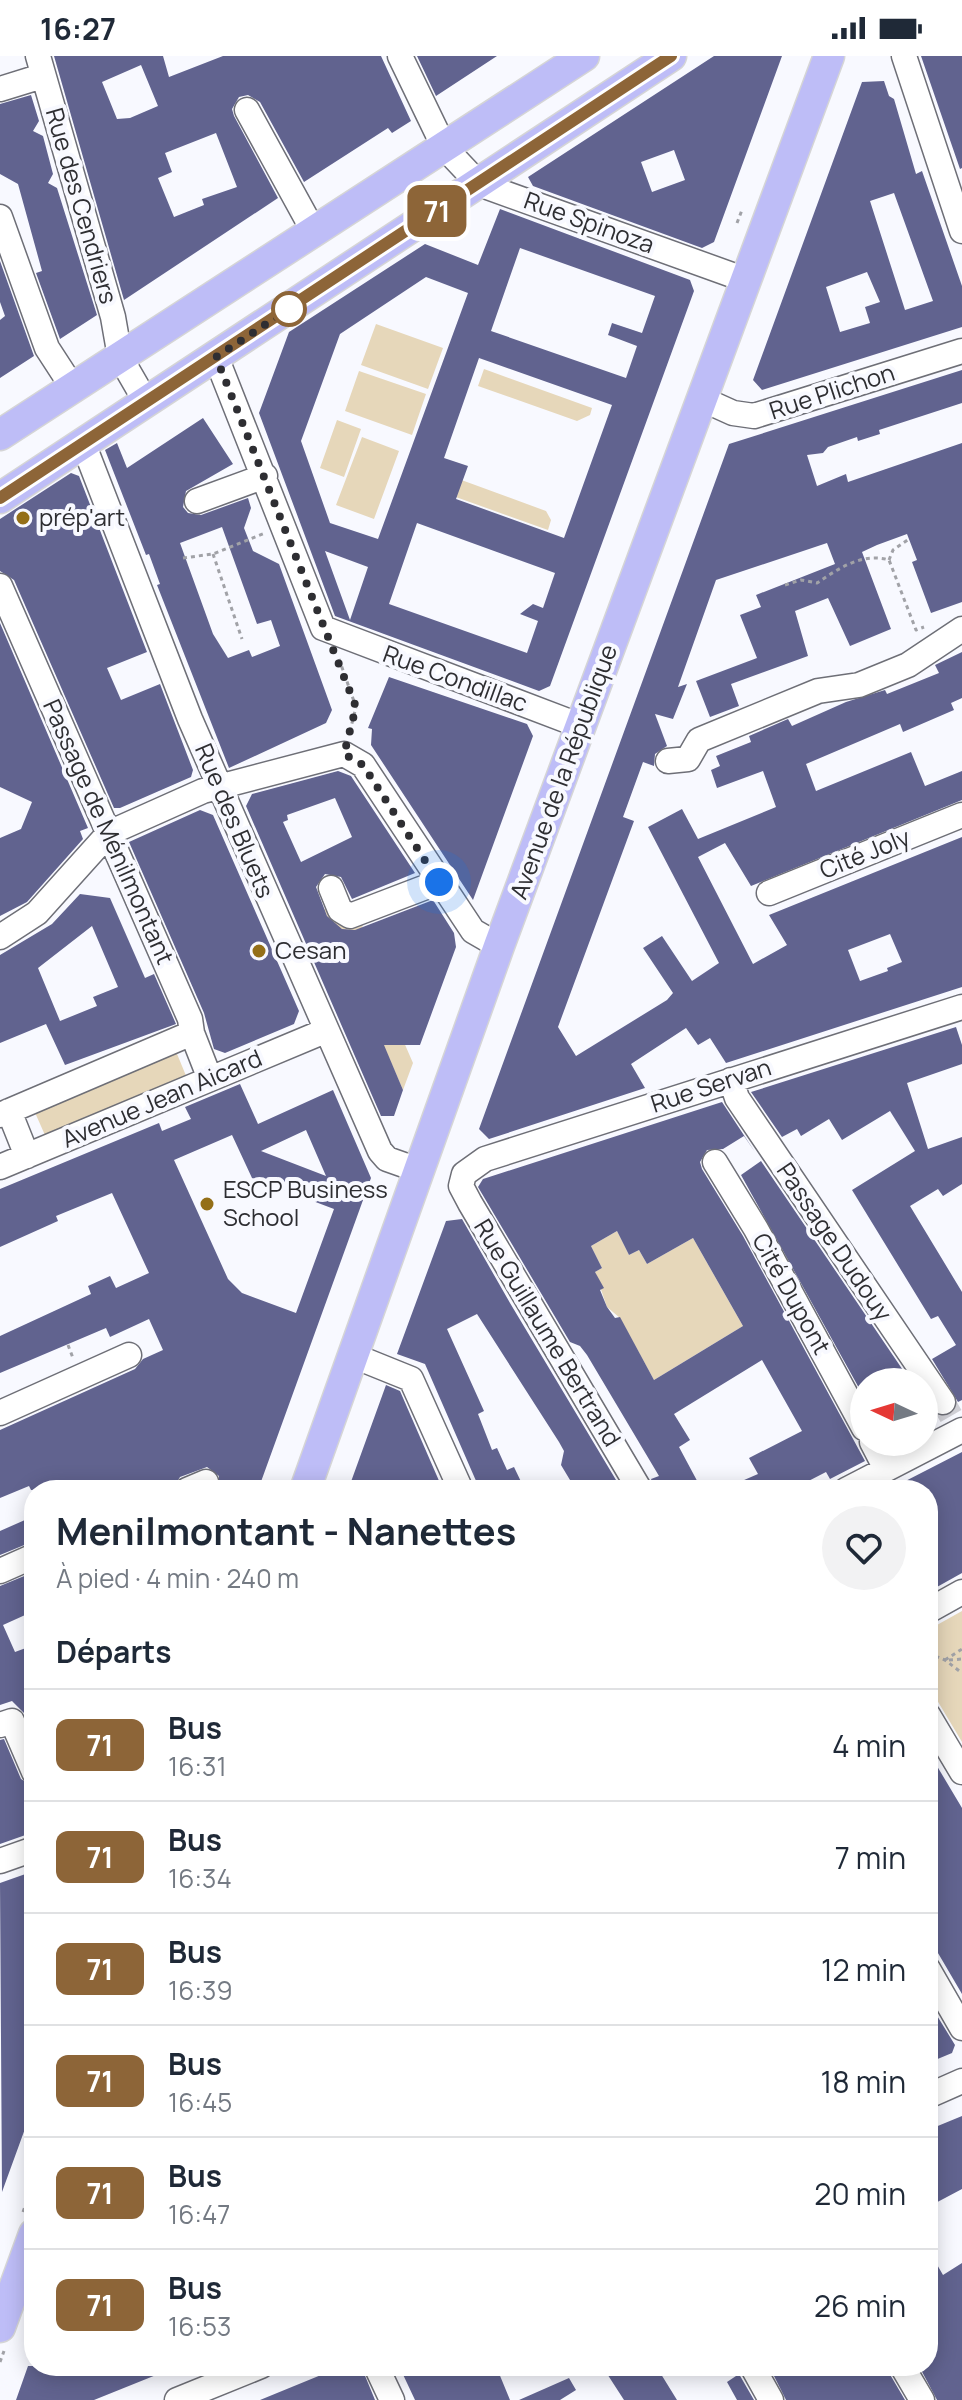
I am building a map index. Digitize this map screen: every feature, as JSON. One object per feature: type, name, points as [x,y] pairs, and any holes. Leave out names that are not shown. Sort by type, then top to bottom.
[{"type":"main road","points":[[0,435],[584,56]]},
{"type":"main road","points":[[0,498],[671,56]]},
{"type":"main road","name":"Avenue de la République","points":[[309,1480],[499,946],[829,56]]},
{"type":"main road","points":[[0,2327],[24,2261]]},
{"type":"street","name":"Rue Spinoza","points":[[400,56],[444,147],[479,184],[746,280]]},
{"type":"street","points":[[904,56],[961,224]]},
{"type":"street","points":[[0,89],[38,66]]},
{"type":"street","name":"Rue des Cendriers","points":[[38,66],[113,317],[120,357]]},
{"type":"street","points":[[247,110],[314,232]]},
{"type":"street","points":[[0,217],[47,348],[73,388]]},
{"type":"street","name":"Rue Plichon","points":[[702,399],[733,413],[754,416],[962,351]]},
{"type":"street","points":[[120,357],[146,402]]},
{"type":"street","points":[[216,357],[318,617],[329,632]]},
{"type":"street","name":"Rue des Bluets","points":[[83,443],[219,786],[380,1151],[387,1159],[421,1171]]},
{"type":"street","points":[[197,501],[265,476]]},
{"type":"street","name":"Passage de Ménilmontant","points":[[0,586],[190,1019],[192,1033],[210,1079]]},
{"type":"street","points":[[668,761],[688,759],[699,740],[793,700],[829,687],[859,685],[908,665],[962,629]]},
{"type":"street","name":"Rue Condillac","points":[[329,632],[581,726]]},
{"type":"street","points":[[0,937],[37,913],[109,833],[219,786],[348,755],[363,765],[473,931],[499,946]]},
{"type":"street","name":"Cité Joly","points":[[769,893],[962,815]]},
{"type":"street","points":[[331,888],[340,910],[350,916],[439,882]]},
{"type":"street","name":"Rue Servan","points":[[464,1174],[485,1159],[962,1007]]},
{"type":"street","name":"Avenue Jean Aicard","points":[[0,1167],[325,1031]]},
{"type":"street","name":"Avenue Jean Aicard","points":[[4,1113],[192,1033]]},
{"type":"street","name":"Passage Dudouy","points":[[731,1080],[737,1098],[954,1420]]},
{"type":"street","points":[[4,1113],[27,1156]]},
{"type":"street","name":"Cité Dupont","points":[[715,1162],[756,1229],[850,1402]]},
{"type":"street","name":"Rue Guillaume Bertrand","points":[[464,1174],[461,1186],[470,1203],[634,1480]]},
{"type":"street","points":[[0,1413],[129,1355]]},
{"type":"street","points":[[354,1356],[411,1379],[456,1480]]},
{"type":"street","points":[[865,1480],[886,1469],[954,1420]]},
{"type":"street","points":[[879,1456],[886,1469]]},
{"type":"street","points":[[0,1571],[24,1560]]},
{"type":"street","points":[[938,1605],[962,1592]]},
{"type":"street","points":[[0,1725],[12,1721],[24,1749]]},
{"type":"street","points":[[938,1732],[962,1772]]},
{"type":"street","points":[[0,1861],[24,1853]]},
{"type":"street","points":[[938,1986],[962,2028]]},
{"type":"street","points":[[938,2092],[962,2081]]},
{"type":"street","points":[[177,2400],[236,2376]]},
{"type":"street","points":[[381,2376],[392,2400]]},
{"type":"street","points":[[758,2376],[771,2400]]},
{"type":"street","points":[[908,2376],[922,2400]]},
{"type":"path","points":[[737,223],[742,210]]},
{"type":"path","points":[[183,558],[213,554],[283,526]]},
{"type":"path","points":[[909,539],[893,550],[889,560],[916,630],[928,626]]},
{"type":"path","points":[[213,554],[242,639]]},
{"type":"path","points":[[785,585],[801,580],[817,583],[830,572],[865,558],[889,560]]},
{"type":"path","points":[[329,632],[356,707],[348,755]]},
{"type":"path","points":[[68,1345],[75,1362]]},
{"type":"path","points":[[945,1660],[962,1649]]},
{"type":"path","points":[[938,1657],[962,1673]]},
{"type":"path","points":[[945,1660],[962,1659]]},
{"type":"shaded area","points":[[376,324],[443,348],[428,389],[361,365]]},
{"type":"shaded area","points":[[484,369],[592,408],[590,415],[577,421],[478,386]]},
{"type":"shaded area","points":[[359,371],[426,394],[412,435],[345,411]]},
{"type":"shaded area","points":[[337,420],[361,429],[344,477],[320,468]]},
{"type":"shaded area","points":[[362,437],[399,451],[374,519],[336,505]]},
{"type":"shaded area","points":[[445,474],[546,511],[551,520],[548,530],[439,491]]},
{"type":"shaded area","points":[[330,906],[366,918],[358,937],[413,1063],[403,1090],[324,909]]},
{"type":"shaded area","points":[[175,1049],[189,1083],[48,1142],[33,1108]]},
{"type":"shaded area","points":[[617,1231],[629,1255],[639,1250],[647,1264],[693,1238],[743,1326],[654,1380],[620,1318],[607,1307],[595,1272],[602,1268],[591,1246]]},
{"type":"shaded area","points":[[962,1611],[962,1742],[938,1702],[938,1624]]},
{"type":"building","points":[[54,56],[163,56],[169,77],[223,56],[381,56],[411,121],[392,133],[388,128],[304,182],[260,102],[248,95],[239,97],[232,109],[234,116],[278,198],[124,300]],"holes":[[[141,65],[158,106],[130,118],[117,119],[102,82]],[[216,133],[237,187],[202,199],[204,205],[174,217],[158,178],[172,172],[165,153]]]},
{"type":"building","points":[[417,56],[497,56],[436,96]]},
{"type":"building","points":[[714,56],[782,56],[714,242],[702,248],[533,186],[528,177]],"holes":[[[674,150],[685,180],[652,192],[641,162]]]},
{"type":"building","points":[[921,56],[962,56],[960,169]]},
{"type":"building","points":[[884,81],[889,96],[894,99],[916,174],[922,171],[962,286],[962,327],[762,390],[753,380],[862,82]],"holes":[[[894,193],[933,301],[905,310],[870,201]],[[867,272],[880,302],[865,307],[870,323],[840,332],[826,287]]]},
{"type":"building","points":[[31,95],[39,121],[33,131],[43,136],[53,174],[48,183],[57,188],[97,315],[60,339],[36,273],[42,271],[18,184],[0,174],[0,104]]},
{"type":"building","points":[[500,209],[690,280],[694,291],[550,686],[539,691],[335,616],[259,413],[289,332],[425,244],[478,265]],"holes":[[[520,248],[655,296],[642,333],[612,323],[608,335],[637,346],[626,378],[491,331]],[[426,277],[468,293],[378,539],[330,523],[301,441],[340,334]],[[479,358],[612,405],[564,538],[456,499],[468,466],[444,458]],[[417,523],[555,573],[543,608],[533,604],[520,614],[538,621],[527,653],[389,604]],[[325,551],[368,567],[350,620]]]},
{"type":"building","points":[[0,261],[34,356],[0,378],[0,320],[5,316],[0,302]]},
{"type":"building","points":[[962,370],[962,403],[879,430],[880,434],[858,441],[857,437],[828,447],[823,453],[807,455],[817,486],[846,474],[848,482],[962,443],[962,602],[931,613],[912,562],[917,560],[907,534],[877,545],[862,552],[891,629],[850,646],[828,598],[795,611],[808,656],[731,684],[739,706],[710,717],[696,681],[757,658],[740,615],[761,607],[756,595],[835,564],[827,543],[716,580],[678,687],[687,684],[673,719],[655,714],[667,746],[655,754],[654,766],[643,762],[623,817],[634,821],[558,1027],[576,1056],[667,1000],[673,993],[643,948],[662,936],[692,981],[719,963],[648,827],[682,809],[698,839],[776,807],[763,771],[717,788],[711,770],[720,766],[716,756],[751,742],[749,736],[788,719],[792,726],[846,702],[885,690],[887,694],[939,673],[935,665],[962,652],[962,698],[951,703],[954,710],[903,732],[900,724],[806,764],[816,791],[911,752],[925,786],[962,771],[962,800],[751,886],[725,843],[698,857],[753,964],[787,945],[769,915],[962,837],[962,987],[726,1063],[710,1038],[698,1045],[686,1028],[631,1064],[645,1088],[489,1139],[479,1129],[729,444]],"holes":[[[890,934],[902,962],[887,968],[888,971],[860,981],[848,950]]]},
{"type":"building","points":[[203,418],[233,464],[186,491],[183,507],[188,513],[201,515],[248,498],[251,508],[244,528],[253,551],[279,564],[332,710],[326,723],[229,768],[157,585],[160,584],[149,554],[146,555],[105,450],[117,443],[127,468]],"holes":[[[222,527],[257,624],[271,620],[280,646],[252,657],[249,650],[228,658],[213,634],[180,543]]]},
{"type":"building","points":[[71,473],[79,476],[147,652],[107,668],[121,700],[160,684],[193,770],[191,777],[120,808],[114,808],[14,580],[0,571],[0,519]]},
{"type":"building","points":[[0,623],[88,828],[80,831],[83,839],[27,902],[0,916],[0,838],[21,829],[32,802],[0,787]]},
{"type":"building","points":[[389,677],[527,724],[533,736],[473,900],[371,745],[372,729],[368,728]]},
{"type":"building","points":[[338,771],[351,776],[415,873],[352,899],[341,877],[325,874],[316,887],[327,916],[342,929],[355,930],[433,900],[454,933],[456,947],[420,1045],[384,1045],[403,1090],[394,1116],[381,1116],[246,806],[252,794]],"holes":[[[335,798],[352,837],[301,862],[283,822],[288,820],[287,815]]]},
{"type":"building","points":[[200,810],[213,815],[299,1011],[294,1024],[225,1053],[214,1049],[204,1013],[129,842]]},
{"type":"building","points":[[80,894],[110,898],[145,978],[154,974],[176,1024],[65,1065],[46,1024],[0,1043],[0,955],[52,924]],"holes":[[[92,926],[118,987],[93,997],[97,1006],[60,1021],[38,968]]]},
{"type":"building","points":[[956,1027],[962,1045],[962,1064],[907,1083],[928,1149],[962,1137],[962,1184],[943,1196],[938,1189],[910,1206],[962,1292],[962,1400],[958,1402],[932,1359],[956,1345],[938,1316],[931,1319],[852,1190],[915,1151],[890,1111],[842,1140],[829,1119],[801,1136],[797,1129],[782,1137],[751,1092]]},
{"type":"building","points":[[240,1084],[258,1124],[333,1090],[371,1178],[262,1480],[219,1480],[219,1476],[207,1467],[178,1480],[24,1480],[24,1488],[0,1498],[0,1430],[135,1369],[143,1359],[163,1350],[149,1319],[110,1337],[106,1328],[0,1373],[0,1336],[91,1294],[88,1286],[110,1276],[116,1288],[149,1273],[112,1193],[56,1216],[58,1221],[0,1247],[0,1189],[159,1123],[162,1131],[191,1119],[185,1107]],"holes":[[[306,1130],[326,1176],[261,1151]],[[232,1135],[252,1178],[334,1209],[296,1313],[242,1293],[228,1279],[174,1160]]]},
{"type":"building","points":[[722,1102],[755,1152],[744,1136],[723,1149],[707,1150],[700,1162],[702,1169],[743,1236],[850,1433],[850,1456],[862,1456],[865,1461],[830,1479],[826,1472],[810,1480],[744,1480],[758,1474],[749,1458],[802,1431],[762,1360],[674,1414],[690,1440],[679,1447],[697,1480],[651,1480],[659,1476],[587,1355],[580,1346],[570,1342],[478,1187],[483,1179]],"holes":[[[617,1231],[629,1255],[639,1250],[647,1264],[693,1238],[743,1326],[654,1380],[620,1317],[615,1318],[607,1307],[600,1290],[604,1288],[595,1272],[602,1268],[591,1246]]]},
{"type":"building","points":[[761,1161],[901,1368],[850,1368],[850,1372],[741,1175]]},
{"type":"building","points":[[462,1219],[616,1480],[570,1480],[561,1465],[564,1451],[559,1442],[477,1314],[447,1329],[484,1411],[478,1414],[492,1450],[497,1448],[507,1470],[514,1467],[520,1480],[476,1480],[425,1364],[397,1354],[446,1221]]},
{"type":"building","points":[[386,1385],[400,1391],[439,1480],[352,1480]]},
{"type":"building","points":[[962,1452],[962,1573],[938,1586],[938,1480],[907,1480]]},
{"type":"building","points":[[24,1520],[24,1545],[0,1555],[0,1531]]},
{"type":"building","points":[[24,1576],[24,1616],[3,1625],[15,1652],[24,1649],[24,1713],[12,1701],[0,1705],[0,1586]]},
{"type":"building","points":[[4,1739],[24,1781],[24,1836],[0,1844],[0,1740]]},
{"type":"building","points":[[938,1768],[962,1808],[962,1994],[938,1953]]},
{"type":"building","points":[[24,1875],[24,2132],[2,2192],[0,1883]]},
{"type":"building","points":[[938,2017],[955,2045],[952,2053],[938,2059]]},
{"type":"building","points":[[962,2116],[962,2189],[938,2202],[938,2126]]},
{"type":"building","points":[[962,2263],[962,2400],[937,2400],[924,2376],[938,2376],[938,2266],[943,2275]]},
{"type":"building","points":[[24,2376],[154,2376],[94,2400],[16,2400]]},
{"type":"building","points":[[319,2376],[365,2376],[375,2400],[260,2400]]},
{"type":"building","points":[[404,2376],[500,2376],[510,2400],[415,2400]]},
{"type":"building","points":[[608,2376],[662,2376],[677,2400],[624,2400]]},
{"type":"building","points":[[740,2376],[754,2400],[737,2400],[727,2382]]},
{"type":"building","points":[[774,2376],[891,2376],[905,2400],[786,2400]]},
{"type":"building","points":[[569,2378],[576,2390],[560,2400],[519,2400]]},
{"type":"tunnel","points":[[943,1402],[951,1416]]},
{"type":"bus line","name":"71","points":[[0,498],[671,56]]},
{"type":"place","name":"prép'art","points":[[23,518]]},
{"type":"place","name":"Cesan","points":[[259,951]]},
{"type":"place","name":"ESCP Business School","points":[[207,1204]]},
{"type":"route","points":[[289,309],[216,357],[318,617],[323,628],[329,632],[356,707],[344,754],[363,765],[439,882]]}]
